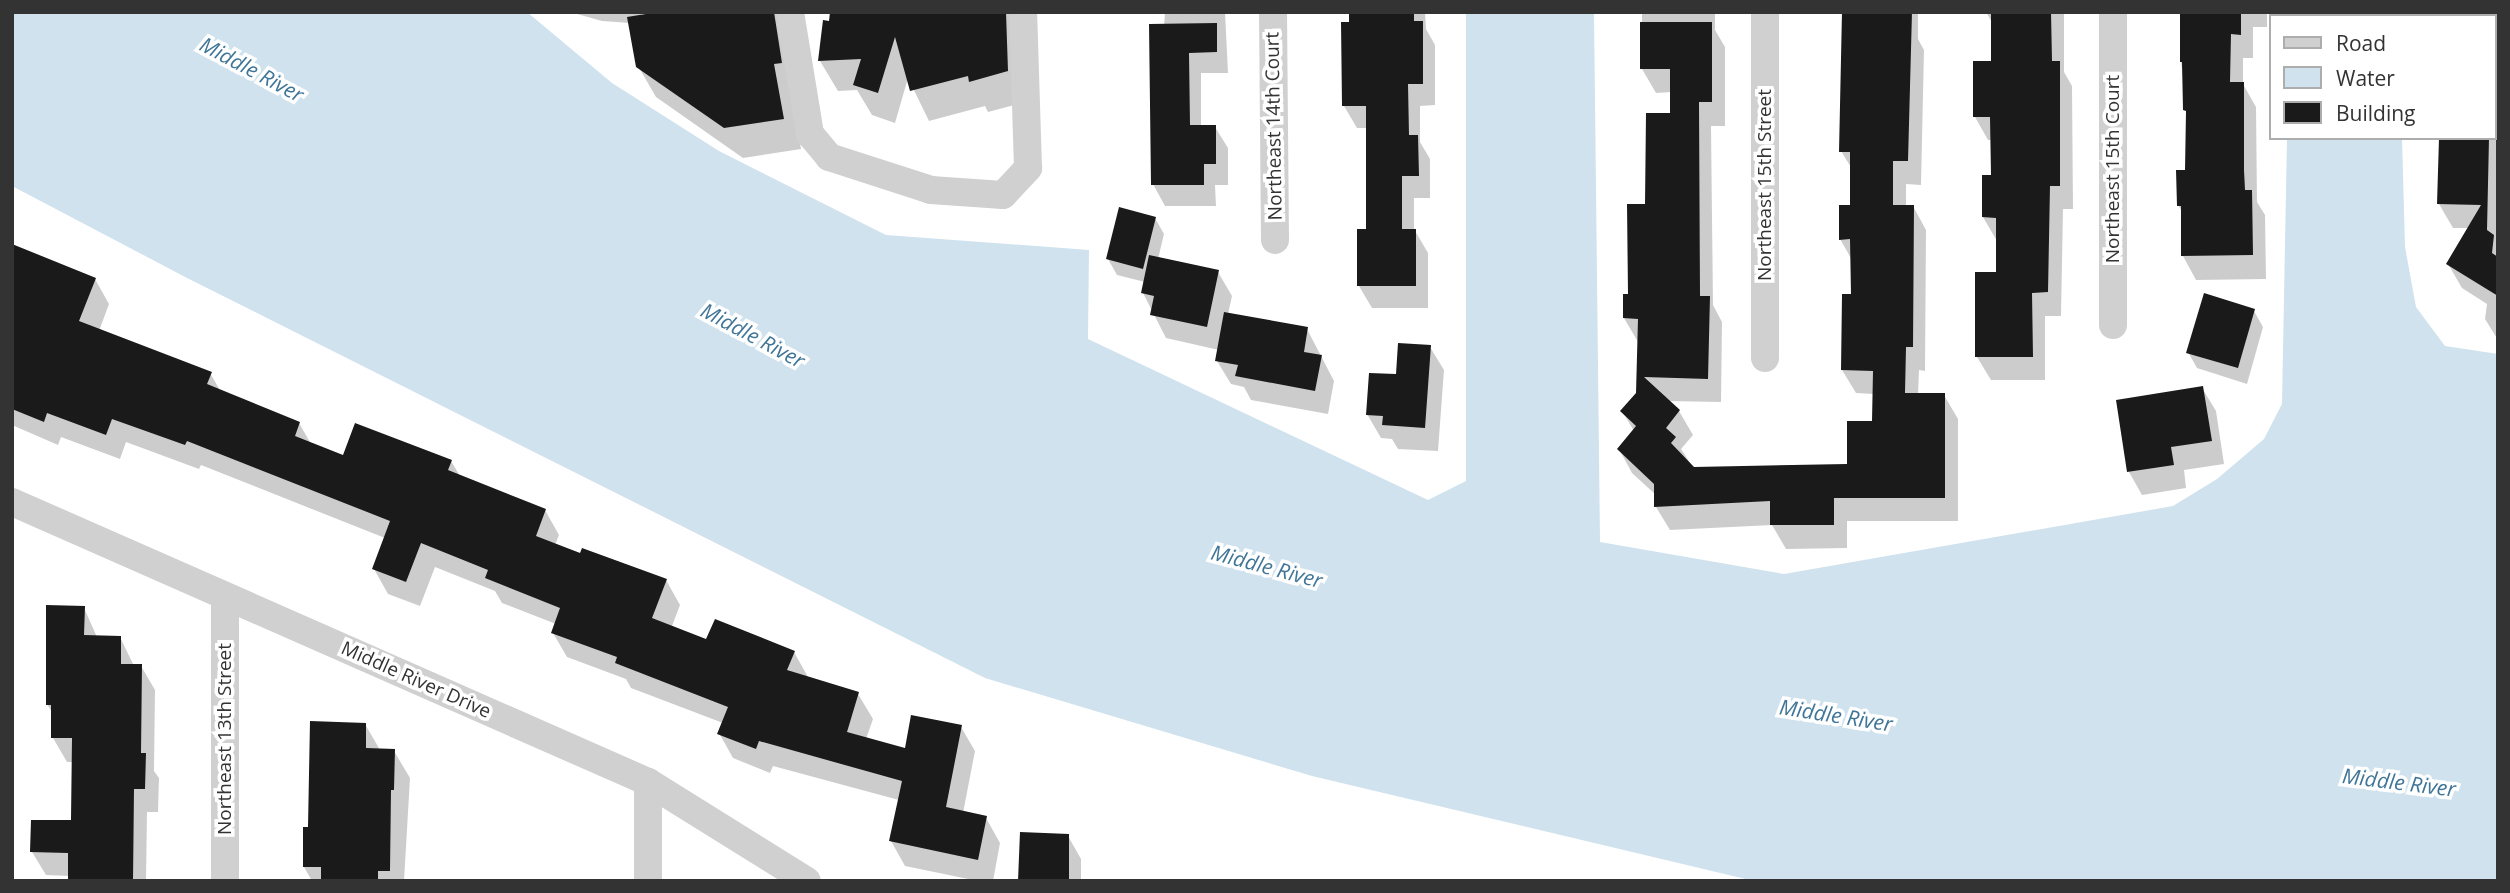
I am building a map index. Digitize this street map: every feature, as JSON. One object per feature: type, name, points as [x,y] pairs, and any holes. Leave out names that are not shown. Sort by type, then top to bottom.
[{"type":"street","points":[[790,12],[810,134],[830,157],[931,190],[1003,195],[1028,168],[1023,12]]},
{"type":"street","name":"Northeast 14th Court","points":[[1273,12],[1275,240]]},
{"type":"street","name":"Northeast 15th Street","points":[[1765,12],[1766,358]]},
{"type":"street","name":"Northeast 15th Court","points":[[2113,12],[2113,325]]},
{"type":"street","name":"Middle River Drive","points":[[12,502],[648,782],[807,881]]},
{"type":"street","name":"Northeast 13th Street","points":[[225,597],[225,881]]},
{"type":"street","points":[[648,782],[648,881]]},
{"type":"water","name":"Middle River","points":[[12,12],[527,12],[612,83],[719,151],[886,235],[1089,250],[1088,339],[1428,500],[1466,481],[1466,12],[1594,12],[1600,542],[1784,574],[2173,506],[2217,479],[2264,439],[2282,404],[2287,140],[2402,140],[2405,247],[2416,307],[2445,346],[2498,354],[2498,881],[1754,881],[1312,776],[985,678],[189,279],[12,186]]},
{"type":"water","points":[[2289,12],[2398,12],[2398,14]]},
{"type":"building","points":[[658,12],[774,12],[782,63],[774,64],[784,119],[724,128],[636,67],[627,17]]},
{"type":"building","points":[[830,12],[1006,12],[1008,71],[969,82],[968,76],[910,91],[895,37],[878,93],[853,85],[861,59],[818,61],[823,20],[829,21]]},
{"type":"building","points":[[1349,12],[1414,12],[1414,21],[1423,21],[1423,84],[1408,84],[1409,135],[1418,135],[1419,176],[1402,176],[1402,229],[1416,229],[1416,286],[1357,286],[1357,229],[1366,229],[1366,106],[1342,106],[1341,22],[1349,22]]},
{"type":"building","points":[[1842,12],[1912,12],[1908,161],[1893,161],[1893,205],[1914,205],[1913,347],[1906,347],[1905,393],[1945,393],[1945,498],[1834,498],[1834,525],[1770,525],[1770,501],[1654,507],[1654,484],[1617,449],[1636,426],[1620,411],[1636,393],[1638,319],[1623,318],[1623,294],[1628,294],[1627,204],[1645,204],[1646,113],[1670,113],[1670,69],[1640,69],[1640,22],[1712,22],[1712,102],[1699,102],[1700,296],[1710,296],[1708,379],[1644,377],[1680,410],[1666,428],[1676,437],[1671,443],[1694,467],[1847,464],[1847,421],[1872,421],[1873,371],[1841,370],[1842,294],[1851,294],[1850,239],[1839,240],[1839,205],[1850,205],[1850,152],[1839,152]]},
{"type":"building","points":[[1991,12],[2051,12],[2052,61],[2060,61],[2060,186],[2050,186],[2048,292],[2032,293],[2033,357],[1975,357],[1975,272],[1996,272],[1996,218],[1982,217],[1982,175],[1991,175],[1990,117],[1973,117],[1973,61],[1991,61]]},
{"type":"building","points":[[2180,12],[2241,12],[2241,35],[2231,34],[2230,82],[2244,82],[2245,190],[2252,190],[2253,255],[2181,256],[2181,206],[2177,206],[2176,170],[2185,170],[2186,111],[2183,110],[2180,62]]},
{"type":"building","points":[[1217,23],[1217,52],[1189,53],[1190,125],[1216,125],[1216,164],[1204,164],[1204,185],[1151,185],[1149,24]]},
{"type":"building","points":[[2439,140],[2489,140],[2487,230],[2494,235],[2492,253],[2498,257],[2498,296],[2446,264],[2481,205],[2437,204]]},
{"type":"building","points":[[1119,207],[1156,217],[1143,269],[1106,259]]},
{"type":"building","points":[[12,244],[96,278],[79,321],[212,372],[207,384],[300,422],[295,436],[343,455],[355,423],[452,460],[448,470],[546,509],[536,536],[580,553],[582,548],[667,579],[652,618],[706,639],[715,619],[795,651],[787,670],[859,692],[847,732],[905,748],[911,715],[962,725],[946,807],[987,816],[978,860],[889,841],[902,781],[759,741],[756,749],[717,734],[728,707],[615,663],[617,657],[551,633],[560,608],[485,578],[488,570],[421,543],[406,582],[372,569],[390,521],[187,441],[185,445],[112,419],[106,435],[47,413],[44,422],[12,409]]},
{"type":"building","points":[[1149,255],[1219,270],[1207,327],[1150,315],[1154,296],[1141,293]]},
{"type":"building","points":[[2204,293],[2255,309],[2238,368],[2186,353]]},
{"type":"building","points":[[1224,312],[1308,327],[1304,352],[1322,355],[1315,391],[1235,376],[1238,365],[1215,361]]},
{"type":"building","points":[[1398,343],[1431,345],[1425,428],[1382,425],[1383,416],[1366,415],[1369,373],[1396,374]]},
{"type":"building","points":[[2203,386],[2212,441],[2171,447],[2174,465],[2127,472],[2116,400]]},
{"type":"building","points":[[46,605],[85,606],[84,635],[121,636],[121,664],[142,664],[141,753],[146,753],[145,789],[134,789],[133,881],[68,881],[68,853],[30,852],[31,820],[71,820],[72,738],[51,738],[51,705],[46,705]]},
{"type":"building","points":[[310,721],[366,723],[366,748],[395,749],[394,790],[391,790],[390,871],[378,871],[378,881],[321,881],[321,867],[303,867],[303,827],[308,827]]},
{"type":"building","points":[[1020,832],[1069,834],[1069,881],[1018,881]]}]
